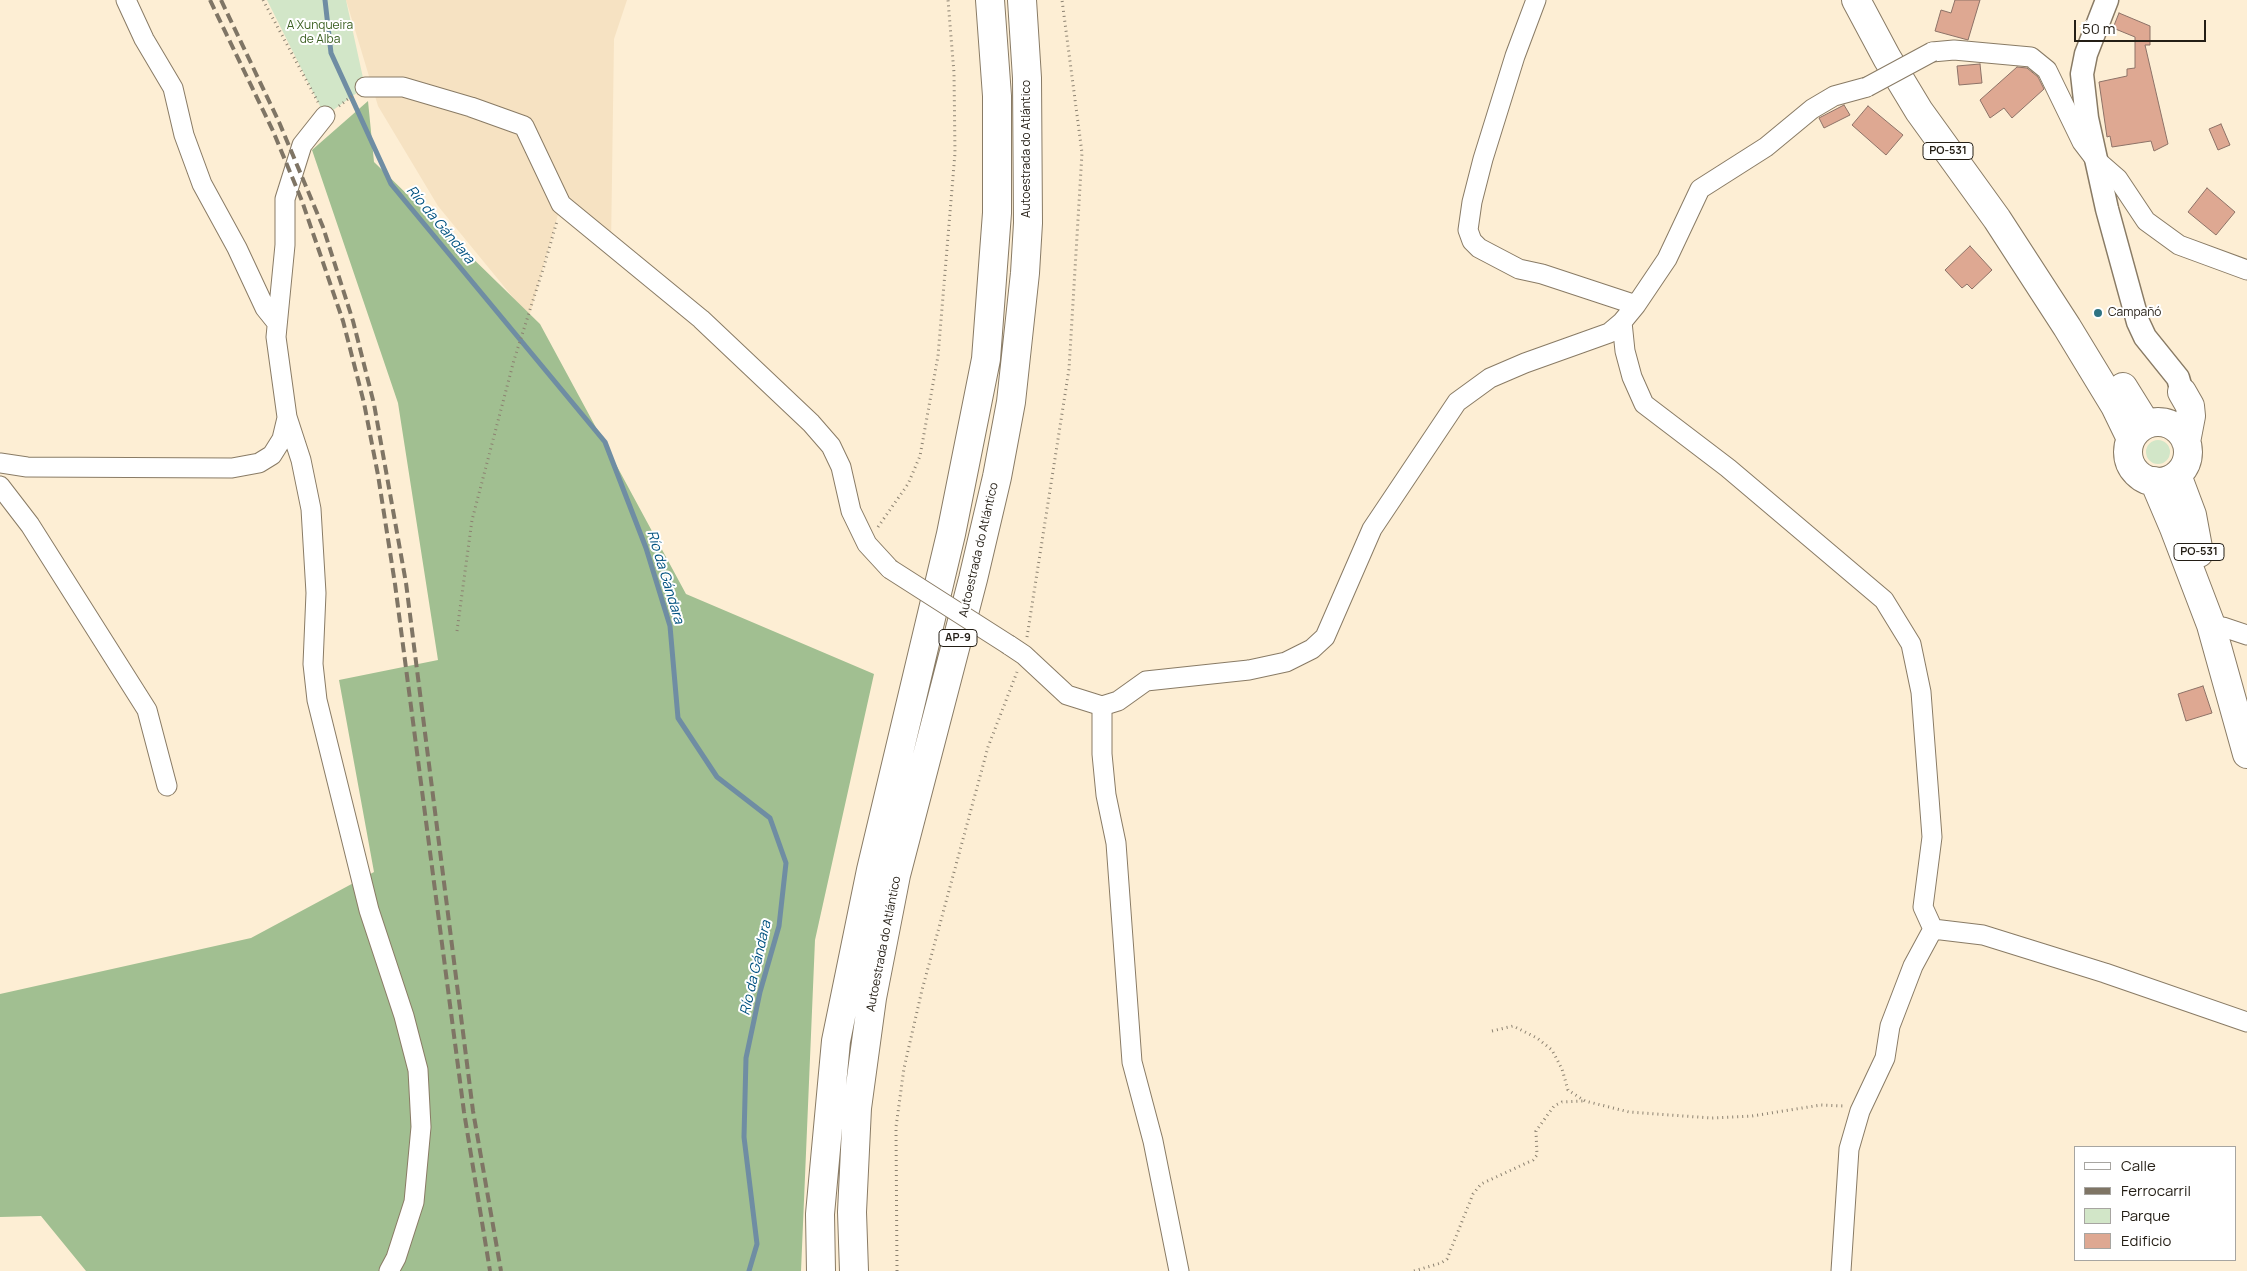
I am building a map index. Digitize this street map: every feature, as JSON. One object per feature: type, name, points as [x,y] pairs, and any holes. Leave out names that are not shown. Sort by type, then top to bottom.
[{"type":"main road","name":"AP-9","points":[[821,1271],[820,1214],[836,1041],[871,870],[951,534],[986,359],[997,213],[997,96],[990,0]]},
{"type":"main road","name":"Autoestrada do Atlántico","points":[[854,1271],[852,1212],[857,1108],[872,998],[896,875],[973,579],[997,477],[1011,402],[1025,273],[1028,223],[1027,78],[1022,0]]},
{"type":"main road","name":"PO-531","points":[[1856,0],[1887,58],[1920,111],[1997,219],[2072,335],[2115,406],[2147,428],[2174,426],[2186,442]]},
{"type":"main road","name":"PO-531","points":[[1874,0],[1914,73],[2094,338],[2147,428]]},
{"type":"main road","points":[[2147,428],[2176,406],[2182,392]]},
{"type":"main road","points":[[2167,478],[2187,460],[2186,442],[2192,416],[2190,406],[2182,392]]},
{"type":"main road","name":"PO-531","points":[[2147,428],[2128,457],[2137,473],[2167,478],[2192,515],[2199,553],[2235,631],[2247,713]]},
{"type":"main road","name":"PO-531","points":[[2167,478],[2174,528],[2211,624],[2247,754]]},
{"type":"street","points":[[126,0],[144,39],[173,88],[184,135],[202,184],[237,248],[265,308],[277,323]]},
{"type":"street","points":[[1536,0],[1515,56],[1483,159],[1472,202],[1468,230],[1472,241],[1480,248],[1518,269],[1542,274],[1636,305]]},
{"type":"street","points":[[2107,0],[2086,54],[2082,74],[2095,159],[2123,273],[2138,322],[2145,337],[2178,378],[2182,392]]},
{"type":"street","points":[[365,87],[403,87],[471,107],[524,126],[561,204],[701,319],[811,423],[831,446],[841,468],[851,511],[867,544],[890,569],[1010,645],[1024,655],[1067,695],[1102,706],[1118,701],[1146,681],[1249,670],[1286,662],[1312,649],[1326,637],[1372,529],[1458,402],[1490,378],[1525,363],[1609,334],[1636,305],[1668,259],[1700,189],[1766,147],[1812,109],[1834,96],[1867,87],[1932,52],[1954,50],[2031,57],[2047,70],[2082,142],[2095,159],[2118,179],[2146,221],[2178,245],[2247,270]]},
{"type":"street","points":[[325,116],[302,144],[285,199],[286,245],[276,337],[287,417],[301,460],[311,510],[316,593],[313,656],[317,700],[369,910],[407,1024],[418,1070],[421,1126],[414,1202],[396,1258],[389,1271]]},
{"type":"street","points":[[1622,322],[1625,350],[1632,377],[1644,404],[1728,468],[1884,600],[1911,644],[1921,692],[1932,837],[1922,907],[1933,929]]},
{"type":"street","points":[[0,463],[27,467],[232,468],[259,463],[272,455],[282,439],[287,417]]},
{"type":"street","points":[[0,486],[30,525],[147,710],[166,786]]},
{"type":"street","points":[[1102,706],[1102,754],[1106,795],[1116,843],[1132,1062],[1153,1141],[1178,1271]]},
{"type":"street","points":[[1933,929],[1984,935],[2247,1022]]},
{"type":"street","points":[[1841,1271],[1849,1149],[1860,1111],[1885,1058],[1890,1026],[1913,966],[1933,929]]},
{"type":"path","points":[[263,0],[325,116],[365,87]]},
{"type":"path","points":[[867,544],[908,484],[920,456],[938,356],[955,153],[954,73],[948,0]]},
{"type":"path","points":[[457,632],[472,520],[514,360],[529,317],[561,204]]},
{"type":"path","points":[[1492,1031],[1513,1026],[1537,1038],[1552,1050],[1562,1069],[1568,1090],[1584,1101]]},
{"type":"path","points":[[1414,1271],[1442,1263],[1447,1259],[1473,1194],[1481,1184],[1533,1160],[1537,1154],[1536,1131],[1554,1106],[1562,1102],[1584,1101],[1629,1112],[1710,1118],[1752,1116],[1821,1105],[1842,1104],[1860,1111]]},
{"type":"shaded area","points":[[346,0],[627,0],[614,39],[611,246],[561,204],[529,317],[438,206],[378,106]]},
{"type":"green space","name":"A Xunqueira de Alba","points":[[267,0],[346,0],[365,87],[325,116]]},
{"type":"green space","points":[[368,101],[374,162],[540,324],[686,594],[874,674],[815,940],[801,1271],[86,1271],[41,1216],[0,1217],[0,994],[251,938],[374,872],[339,680],[438,660],[398,403],[312,150]]},
{"type":"green space","points":[[2158,440],[2167,443],[2170,452],[2167,461],[2158,464],[2149,461],[2146,452],[2149,443]]},
{"type":"building","points":[[1955,0],[1980,0],[1968,40],[1935,31],[1941,10],[1951,13]]},
{"type":"building","points":[[2119,13],[2150,26],[2150,45],[2145,45],[2168,144],[2154,151],[2151,141],[2112,147],[2110,136],[2107,137],[2099,82],[2127,76],[2127,69],[2135,68],[2135,37],[2113,28]]},
{"type":"building","points":[[1980,64],[1982,83],[1959,85],[1957,66]]},
{"type":"building","points":[[2017,67],[2027,68],[2038,77],[2044,89],[2012,118],[2004,108],[1990,118],[1980,100]]},
{"type":"building","points":[[1844,105],[1850,115],[1824,128],[1819,118]]},
{"type":"building","points":[[1868,106],[1903,135],[1886,155],[1852,125]]},
{"type":"building","points":[[2221,124],[2230,145],[2218,150],[2209,129]]},
{"type":"building","points":[[2207,188],[2235,212],[2216,235],[2188,212]]},
{"type":"building","points":[[1970,246],[1992,270],[1972,289],[1967,284],[1962,288],[1945,270]]},
{"type":"building","points":[[2203,686],[2212,713],[2186,721],[2178,694]]},
{"type":"waterway","name":"Río da Gándara","points":[[325,0],[331,53],[391,184],[605,442],[646,548],[670,626],[678,718],[717,777],[770,818],[786,863],[779,926],[760,992],[746,1058],[744,1137],[757,1244],[749,1271]]},
{"type":"railway","points":[[210,0],[273,131],[302,201],[343,321],[364,403],[378,475],[395,584],[464,1112],[490,1271]]},
{"type":"railway","points":[[221,0],[279,122],[323,227],[353,321],[374,404],[406,583],[473,1111],[501,1271]]},
{"type":"place","name":"Campañó","points":[[2098,313]]}]
